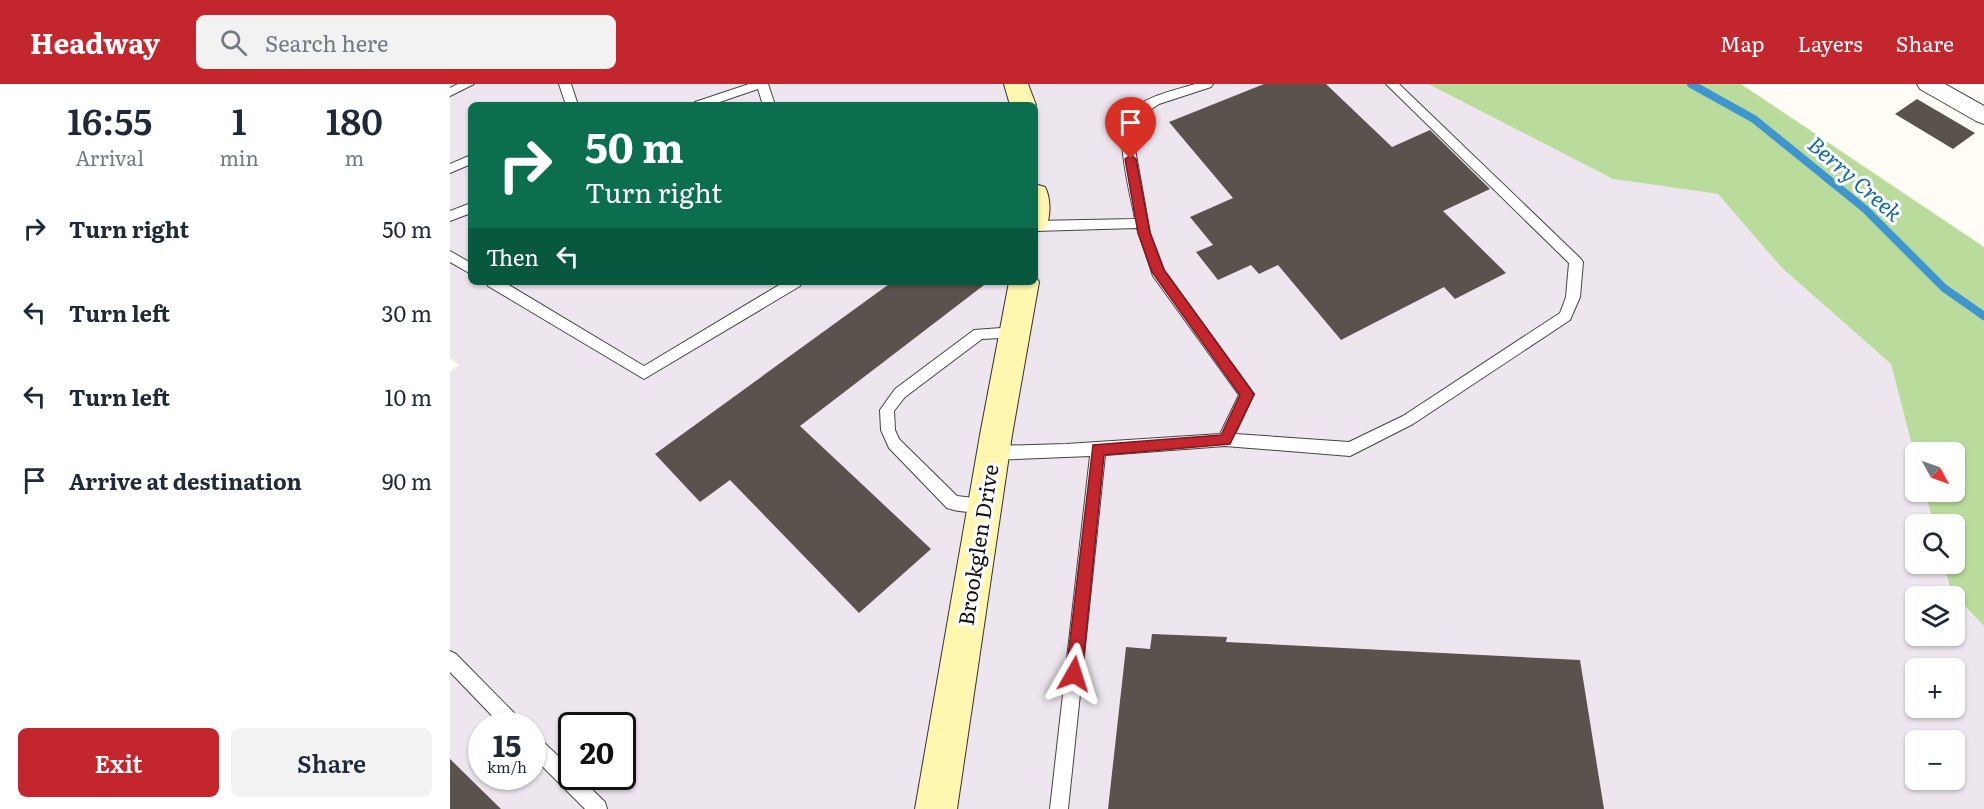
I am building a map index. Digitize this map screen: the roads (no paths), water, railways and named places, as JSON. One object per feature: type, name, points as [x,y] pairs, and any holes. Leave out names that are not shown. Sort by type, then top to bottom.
[{"type":"street","points":[[1016,84],[1022,102]]},
{"type":"street","points":[[1928,84],[1984,116]]},
{"type":"street","name":"Brookglen Drive","points":[[936,809],[1023,285]]},
{"type":"lane","points":[[450,92],[468,84]]},
{"type":"lane","points":[[565,84],[571,102]]},
{"type":"lane","points":[[708,102],[762,84],[768,102]]},
{"type":"lane","points":[[1207,84],[1155,101],[1132,117],[1127,138],[1142,223],[1158,272],[1247,394],[1225,440]]},
{"type":"lane","points":[[994,453],[1098,449],[1225,440],[1350,449],[1408,420],[1565,316],[1573,297],[1576,262],[1392,84]]},
{"type":"lane","points":[[450,170],[468,161]]},
{"type":"lane","points":[[450,216],[468,209]]},
{"type":"lane","points":[[1038,224],[1142,223]]},
{"type":"lane","points":[[450,256],[468,267]]},
{"type":"lane","points":[[498,285],[644,373],[790,285]]},
{"type":"lane","points":[[985,505],[952,503],[894,443],[888,430],[887,410],[900,393],[979,334],[1015,333]]},
{"type":"lane","points":[[1059,809],[1098,449]]},
{"type":"lane","points":[[450,660],[501,712]]},
{"type":"lane","points":[[546,757],[598,809]]},
{"type":"waterway","name":"Berry Creek","points":[[1691,84],[1754,119],[1865,209],[1944,288],[1984,316]]}]
